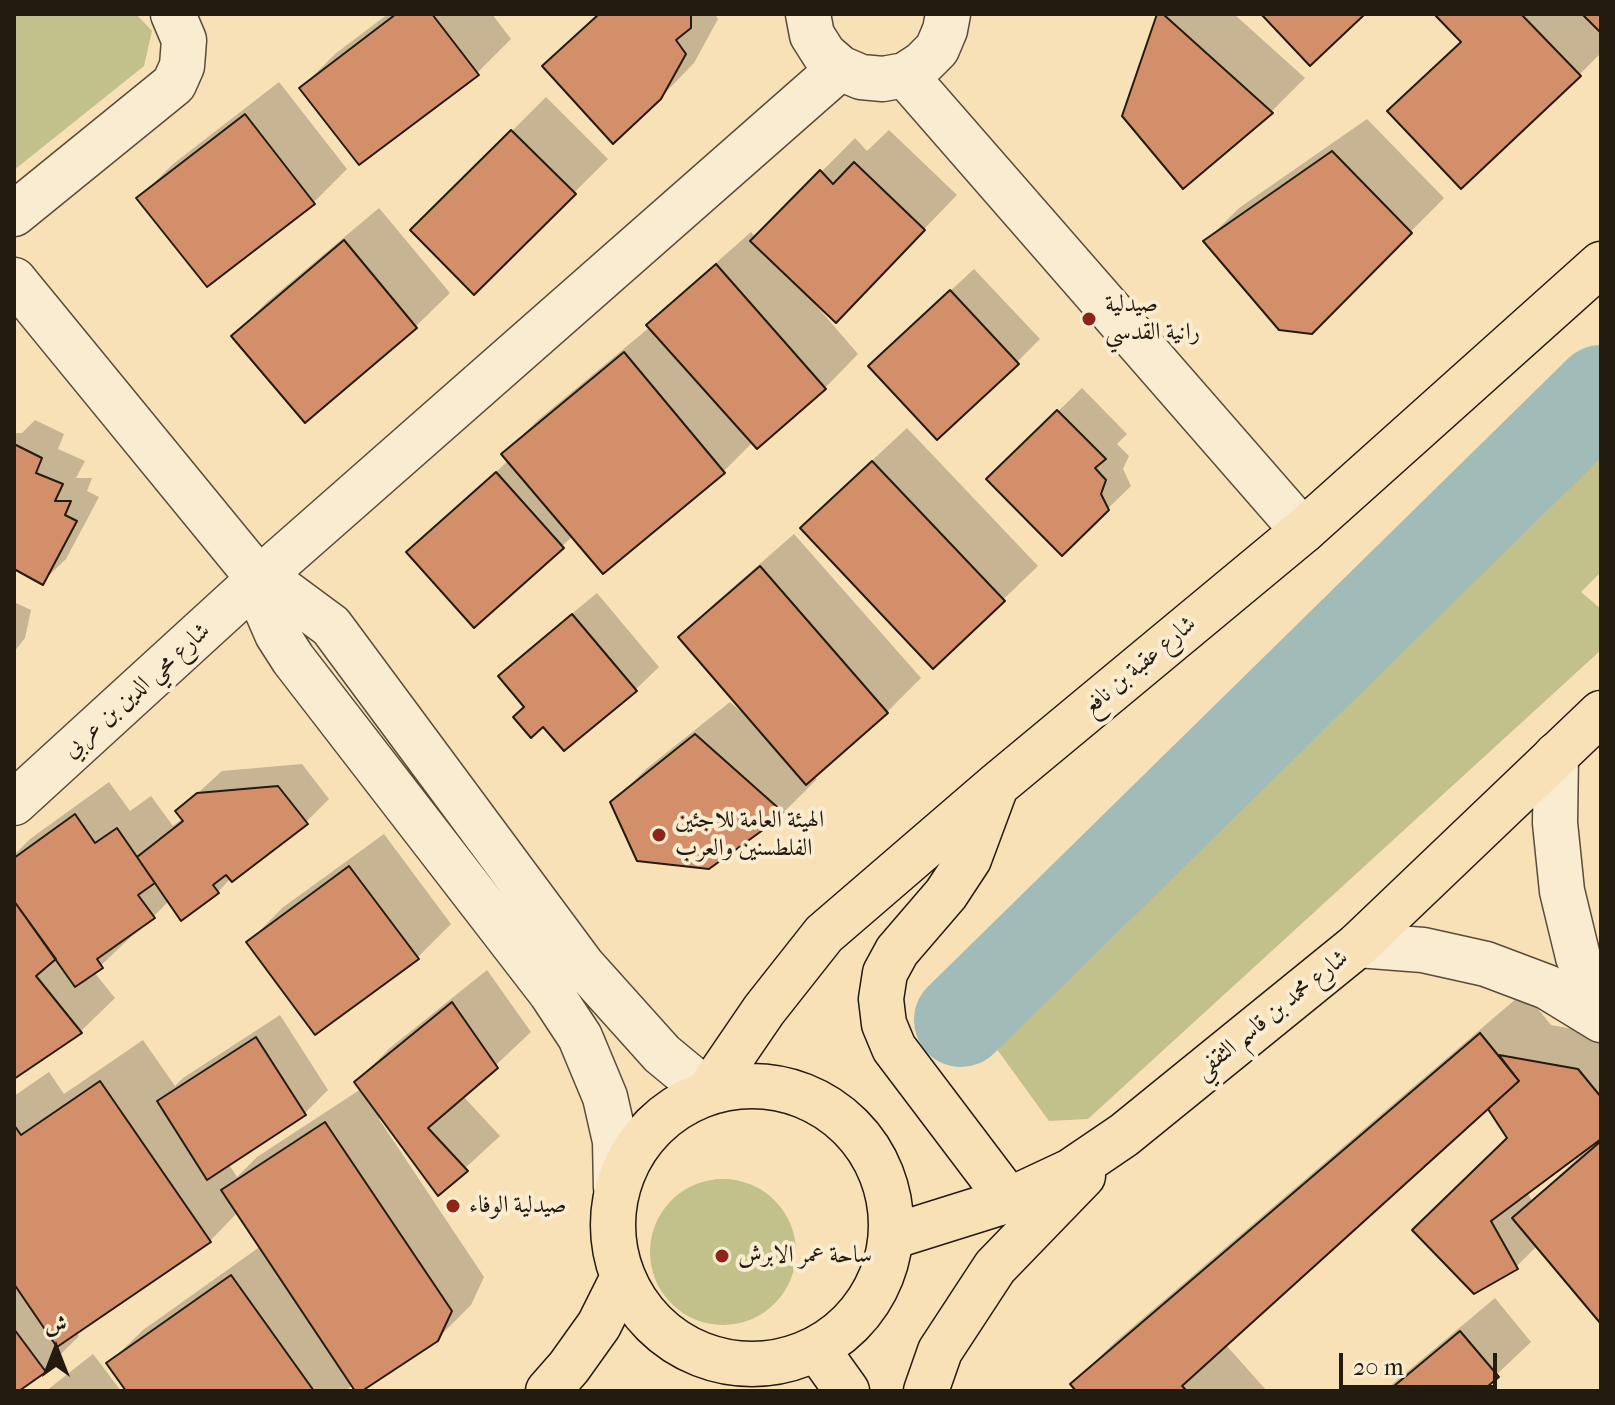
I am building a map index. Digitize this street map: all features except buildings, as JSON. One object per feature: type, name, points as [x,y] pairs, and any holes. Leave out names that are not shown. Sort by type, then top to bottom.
[{"type":"main road","name":"شارع عقبة بن نافع","points":[[708,1092],[764,1010],[824,934],[997,785],[1303,531],[1601,264]]},
{"type":"main road","name":"شارع محمد بن قاسم الثقفي","points":[[891,1237],[1009,1200],[1071,1171],[1124,1135],[1358,945],[1601,713]]},
{"type":"main road","points":[[997,785],[969,859],[946,894],[897,951],[885,973],[881,999],[884,1024],[894,1048],[1009,1200]]},
{"type":"main road","points":[[753,1085],[799,1093],[839,1115],[870,1150],[888,1192],[891,1237],[880,1283],[853,1321],[817,1349],[773,1363],[726,1362],[683,1346],[647,1318],[622,1279],[612,1234],[616,1188],[635,1146],[667,1113],[708,1092],[753,1085]]},
{"type":"main road","points":[[926,1391],[940,1351],[995,1267],[1124,1135]]},
{"type":"main road","points":[[548,1391],[599,1325],[622,1279]]},
{"type":"main road","points":[[817,1349],[847,1391]]},
{"type":"street","points":[[14,214],[174,84],[182,66],[184,40],[173,14]]},
{"type":"street","points":[[808,14],[812,35],[824,54],[840,68],[861,77],[883,79],[905,75],[922,64],[937,49],[948,14]]},
{"type":"street","name":"شارع محي الدين بن عربي","points":[[14,803],[259,579],[840,68]]},
{"type":"street","points":[[905,75],[1303,531]]},
{"type":"street","points":[[14,280],[259,579],[272,623],[293,659],[551,993],[580,1037],[605,1097],[615,1141],[616,1188]]},
{"type":"street","points":[[259,579],[285,592],[331,626],[583,966],[662,1054],[708,1092]]},
{"type":"street","points":[[1556,755],[1555,823],[1562,891],[1578,957],[1601,1018]]},
{"type":"street","points":[[1358,945],[1423,950],[1486,964],[1547,987],[1601,1018]]},
{"type":"shaded area","points":[[14,14],[136,14],[152,31],[144,66],[14,170]]},
{"type":"shaded area","points":[[1601,427],[1601,572],[1581,592],[1601,609],[1601,650],[1088,1119],[1049,1121],[996,1048]]},
{"type":"shaded area","points":[[723,1179],[751,1184],[775,1200],[791,1224],[796,1252],[791,1280],[775,1304],[751,1320],[723,1325],[695,1320],[671,1304],[655,1280],[650,1252],[655,1224],[671,1200],[695,1184]]},
{"type":"waterway","points":[[961,1020],[1601,392]]},
{"type":"place","name":"صيدلية رانية القدسي","points":[[1089,319]]},
{"type":"place","name":"الهيئة العامة للاجئين الفلطسنين والعرب","points":[[659,835]]},
{"type":"place","name":"صيدلية الوفاء","points":[[453,1206]]},
{"type":"place","name":"ساحة عمر الابرش","points":[[722,1256]]}]
